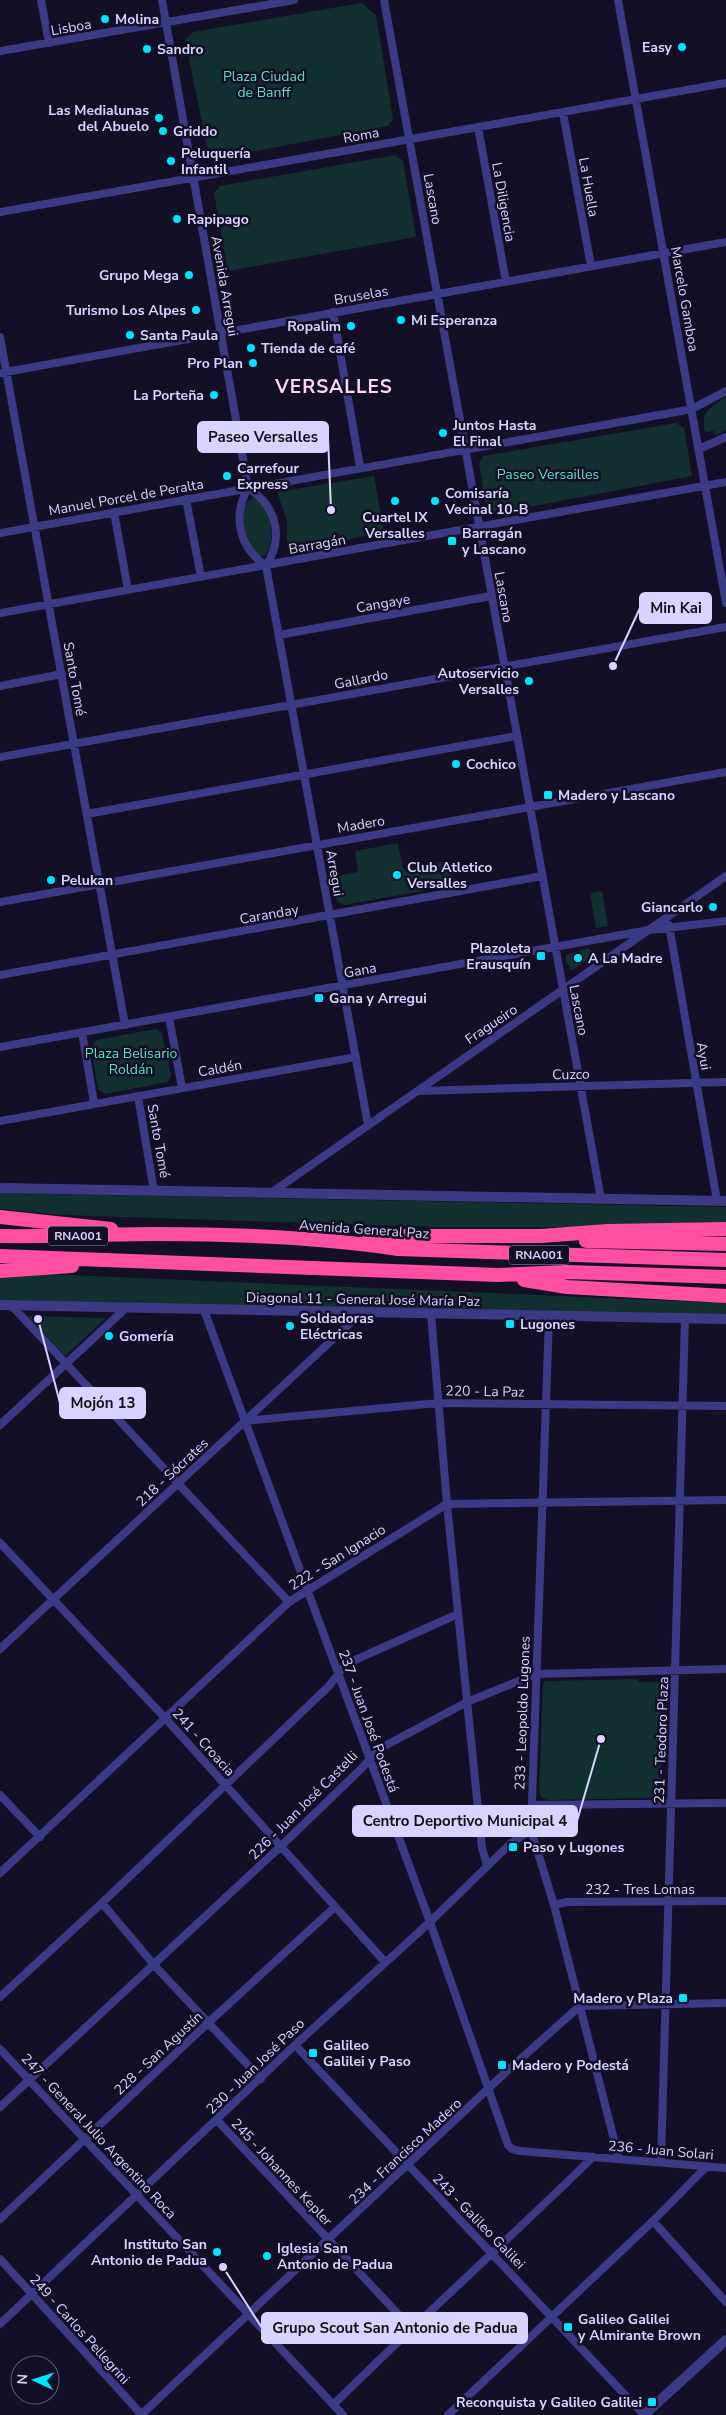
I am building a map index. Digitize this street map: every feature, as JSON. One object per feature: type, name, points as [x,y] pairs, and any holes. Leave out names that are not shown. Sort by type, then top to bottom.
[{"type":"highway","points":[[0,1217],[157,1234]]},
{"type":"highway","points":[[353,1242],[398,1236],[541,1236],[608,1231],[726,1229]]},
{"type":"highway","name":"Avenida General Paz","points":[[0,1236],[157,1234],[353,1242],[408,1249],[726,1260]]},
{"type":"highway","points":[[541,1236],[586,1241],[726,1244]]},
{"type":"highway","name":"RNA001","points":[[0,1256],[498,1275],[567,1272],[726,1277]]},
{"type":"highway","points":[[0,1271],[147,1261]]},
{"type":"highway","points":[[498,1275],[567,1287],[726,1296]]},
{"type":"street","points":[[42,0],[49,43]]},
{"type":"street","name":"Avenida Arregui","points":[[162,0],[248,488],[243,497],[239,516],[242,535],[251,553],[266,566]]},
{"type":"street","name":"Lisboa","points":[[0,51],[294,0]]},
{"type":"street","name":"Lascano","points":[[384,0],[528,806],[601,1199]]},
{"type":"street","name":"Marcelo Gamboa","points":[[618,0],[726,603]]},
{"type":"street","name":"Roma","points":[[0,212],[726,83]]},
{"type":"street","name":"La Huella","points":[[563,113],[591,266]]},
{"type":"street","name":"La Diligencia","points":[[478,127],[506,282]]},
{"type":"street","name":"Bruselas","points":[[3,373],[726,242]]},
{"type":"street","points":[[334,312],[360,467]]},
{"type":"street","name":"Santo Tomé","points":[[0,337],[3,373],[49,604],[125,1025]]},
{"type":"street","name":"Manuel Porcel de Peralta","points":[[0,532],[692,409],[726,391]]},
{"type":"street","points":[[699,448],[726,437]]},
{"type":"street","name":"Barragán","points":[[0,613],[726,482]]},
{"type":"street","points":[[248,488],[267,504],[276,527],[274,551],[266,566]]},
{"type":"street","points":[[186,499],[201,577]]},
{"type":"street","points":[[114,512],[128,590]]},
{"type":"street","name":"Arregui","points":[[266,566],[368,1125]]},
{"type":"street","name":"Cangaye","points":[[279,635],[491,596]]},
{"type":"street","name":"Gallardo","points":[[0,757],[504,665],[726,627]]},
{"type":"street","points":[[0,686],[62,674]]},
{"type":"street","points":[[87,814],[516,736]]},
{"type":"street","name":"Madero","points":[[0,902],[726,772]]},
{"type":"street","name":"Caranday","points":[[0,975],[542,876]]},
{"type":"street","name":"Fragueiro","points":[[271,1193],[726,876]]},
{"type":"street","name":"Ayui","points":[[670,916],[669,928],[696,1083],[722,1201]]},
{"type":"street","name":"Gana","points":[[0,1047],[649,930],[726,921]]},
{"type":"street","points":[[169,1017],[182,1088]]},
{"type":"street","points":[[82,1032],[94,1103]]},
{"type":"street","name":"Caldén","points":[[0,1121],[356,1057]]},
{"type":"street","name":"Cuzco","points":[[416,1091],[444,1088],[726,1082]]},
{"type":"street","name":"Santo Tomé","points":[[138,1096],[154,1191]]},
{"type":"street","points":[[0,1188],[722,1201]]},
{"type":"street","name":"Diagonal 11 - General José María Paz","points":[[0,1305],[726,1319]]},
{"type":"street","points":[[12,1306],[65,1365],[289,1602]]},
{"type":"street","points":[[0,1425],[126,1308]]},
{"type":"street","name":"237 - Juan José Podestá","points":[[204,1310],[430,1922],[508,2145],[512,2149],[594,2157]]},
{"type":"street","name":"218 - Sócrates","points":[[0,1650],[361,1313]]},
{"type":"street","points":[[431,1314],[458,1614],[482,1848],[487,1865]]},
{"type":"street","name":"233 - Leopoldo Lugones","points":[[549,1317],[531,1830],[554,1905],[619,2159]]},
{"type":"street","name":"231 - Teodoro Plaza","points":[[661,2162],[686,1318]]},
{"type":"street","name":"220 - La Paz","points":[[244,1422],[438,1403],[726,1406]]},
{"type":"street","points":[[447,1504],[726,1500]]},
{"type":"street","name":"222 - San Ignacio","points":[[0,1873],[289,1602],[307,1588],[447,1504]]},
{"type":"street","name":"241 - Croacia","points":[[0,1543],[166,1719],[385,1962]]},
{"type":"street","points":[[0,1997],[102,1904],[329,1686],[346,1664],[458,1614]]},
{"type":"street","name":"226 - Juan José Castelli","points":[[0,2107],[155,1966],[361,1769],[379,1748],[467,1702],[536,1674],[726,1669]]},
{"type":"street","points":[[0,1795],[40,1837]]},
{"type":"street","points":[[532,1805],[726,1803]]},
{"type":"street","name":"230 - Juan José Paso","points":[[0,2324],[295,2045],[430,1922],[487,1865],[510,1844],[531,1830]]},
{"type":"street","name":"232 - Tres Lomas","points":[[554,1905],[567,1902],[726,1901]]},
{"type":"street","points":[[102,1904],[155,1966],[261,2079]]},
{"type":"street","name":"228 - San Agustín","points":[[0,2219],[209,2022],[335,1907]]},
{"type":"street","points":[[580,2006],[726,2003]]},
{"type":"street","name":"234 - Francisco Madero","points":[[142,2415],[488,2089],[580,2006]]},
{"type":"street","name":"243 - Galileo Galilei","points":[[295,2045],[644,2415]]},
{"type":"street","name":"247 - General Julio Argentino Roca","points":[[0,2049],[343,2415]]},
{"type":"street","name":"245 - Johannes Kepler","points":[[217,2120],[411,2328]]},
{"type":"street","name":"236 - Juan Solari","points":[[334,2404],[411,2328],[494,2254],[594,2157],[726,2168]]},
{"type":"street","points":[[448,2415],[550,2316],[653,2221],[706,2166]]},
{"type":"street","points":[[653,2221],[726,2302]]},
{"type":"street","name":"249 - Carlos Pellegrini","points":[[0,2259],[142,2415]]},
{"type":"street","points":[[644,2415],[726,2340]]},
{"type":"green space","name":"Plaza Ciudad de Banff","points":[[362,3],[376,15],[393,119],[388,126],[218,158],[207,147],[185,39],[193,32]]},
{"type":"green space","points":[[395,155],[403,161],[416,237],[228,271],[214,193],[220,186]]},
{"type":"green space","points":[[726,397],[726,430],[716,435],[714,431],[705,432],[705,415],[711,407]]},
{"type":"green space","name":"Paseo Versailles","points":[[676,423],[684,428],[692,476],[497,513],[487,511],[479,463],[483,456]]},
{"type":"green space","points":[[374,476],[384,532],[291,551],[287,544],[287,521],[277,492]]},
{"type":"green space","points":[[253,497],[264,507],[270,523],[271,541],[266,555],[258,556],[250,544],[245,531],[244,510],[246,503]]},
{"type":"green space","name":"Club Atletico Versalles","points":[[398,843],[403,869],[447,861],[451,886],[344,905],[337,901],[333,877],[358,872],[355,851]]},
{"type":"green space","points":[[602,891],[608,926],[596,928],[590,893]]},
{"type":"green space","points":[[588,948],[593,952],[590,958],[573,970],[570,969],[566,961],[566,955]]},
{"type":"green space","name":"Plaza Belisario Roldán","points":[[156,1029],[162,1033],[171,1076],[168,1082],[105,1094],[98,1089],[91,1047],[96,1040]]},
{"type":"green space","points":[[0,1193],[726,1207],[726,1222],[584,1227],[440,1227],[60,1215],[0,1209]]},
{"type":"green space","points":[[43,1274],[726,1303],[726,1316],[0,1301],[0,1275]]},
{"type":"green space","points":[[27,1316],[106,1318],[65,1356]]},
{"type":"green space","points":[[638,1679],[638,1682],[658,1682],[663,1686],[660,1795],[657,1798],[547,1800],[541,1797],[539,1792],[543,1683],[546,1681]]},
{"type":"place","name":"Molina","points":[[105,19]]},
{"type":"place","name":"Easy","points":[[682,47]]},
{"type":"place","name":"Sandro","points":[[147,49]]},
{"type":"place","name":"Las Medialunas del Abuelo","points":[[159,118]]},
{"type":"place","name":"Griddo","points":[[163,131]]},
{"type":"place","name":"Peluquería Infantil","points":[[171,161]]},
{"type":"place","name":"Rapipago","points":[[177,219]]},
{"type":"place","name":"Grupo Mega","points":[[189,275]]},
{"type":"place","name":"Turismo Los Alpes","points":[[196,310]]},
{"type":"place","name":"Mi Esperanza","points":[[401,320]]},
{"type":"place","name":"Ropalim","points":[[351,326]]},
{"type":"place","name":"Santa Paula","points":[[130,335]]},
{"type":"place","name":"Tienda de café","points":[[251,348]]},
{"type":"place","name":"Pro Plan","points":[[253,363]]},
{"type":"place","name":"La Porteña","points":[[214,395]]},
{"type":"place","name":"Juntos Hasta El Final","points":[[443,433]]},
{"type":"place","name":"Carrefour Express","points":[[227,476]]},
{"type":"place","name":"Cuartel IX Versalles","points":[[395,501]]},
{"type":"place","name":"Comisaría Vecinal 10-B","points":[[435,501]]},
{"type":"place","name":"Paseo Versalles","points":[[331,510]]},
{"type":"place","name":"Barragán y Lascano","points":[[452,541]]},
{"type":"place","name":"Min Kai","points":[[613,666]]},
{"type":"place","name":"Autoservicio Versalles","points":[[529,681]]},
{"type":"place","name":"Cochico","points":[[456,764]]},
{"type":"place","name":"Madero y Lascano","points":[[548,795]]},
{"type":"place","name":"Club Atletico Versalles","points":[[397,875]]},
{"type":"place","name":"Pelukan","points":[[51,880]]},
{"type":"place","name":"Giancarlo","points":[[713,907]]},
{"type":"place","name":"Plazoleta Erausquín","points":[[541,956]]},
{"type":"place","name":"A La Madre","points":[[578,958]]},
{"type":"place","name":"Gana y Arregui","points":[[319,998]]},
{"type":"place","name":"Mojón 13","points":[[38,1319]]},
{"type":"place","name":"Lugones","points":[[510,1324]]},
{"type":"place","name":"Soldadoras Eléctricas","points":[[290,1326]]},
{"type":"place","name":"Gomería","points":[[109,1336]]},
{"type":"place","name":"Centro Deportivo Municipal 4","points":[[601,1739]]},
{"type":"place","name":"Paso y Lugones","points":[[513,1847]]},
{"type":"place","name":"Madero y Plaza","points":[[683,1998]]},
{"type":"place","name":"Galileo Galilei y Paso","points":[[313,2053]]},
{"type":"place","name":"Madero y Podestá","points":[[502,2065]]},
{"type":"place","name":"Instituto San Antonio de Padua","points":[[217,2252]]},
{"type":"place","name":"Iglesia San Antonio de Padua","points":[[267,2256]]},
{"type":"place","name":"Grupo Scout San Antonio de Padua","points":[[223,2267]]},
{"type":"place","name":"Galileo Galilei y Almirante Brown","points":[[568,2327]]},
{"type":"place","name":"Reconquista y Galileo Galilei","points":[[652,2402]]},
{"type":"district","name":"VERSALLES","points":[[334,386]]}]
